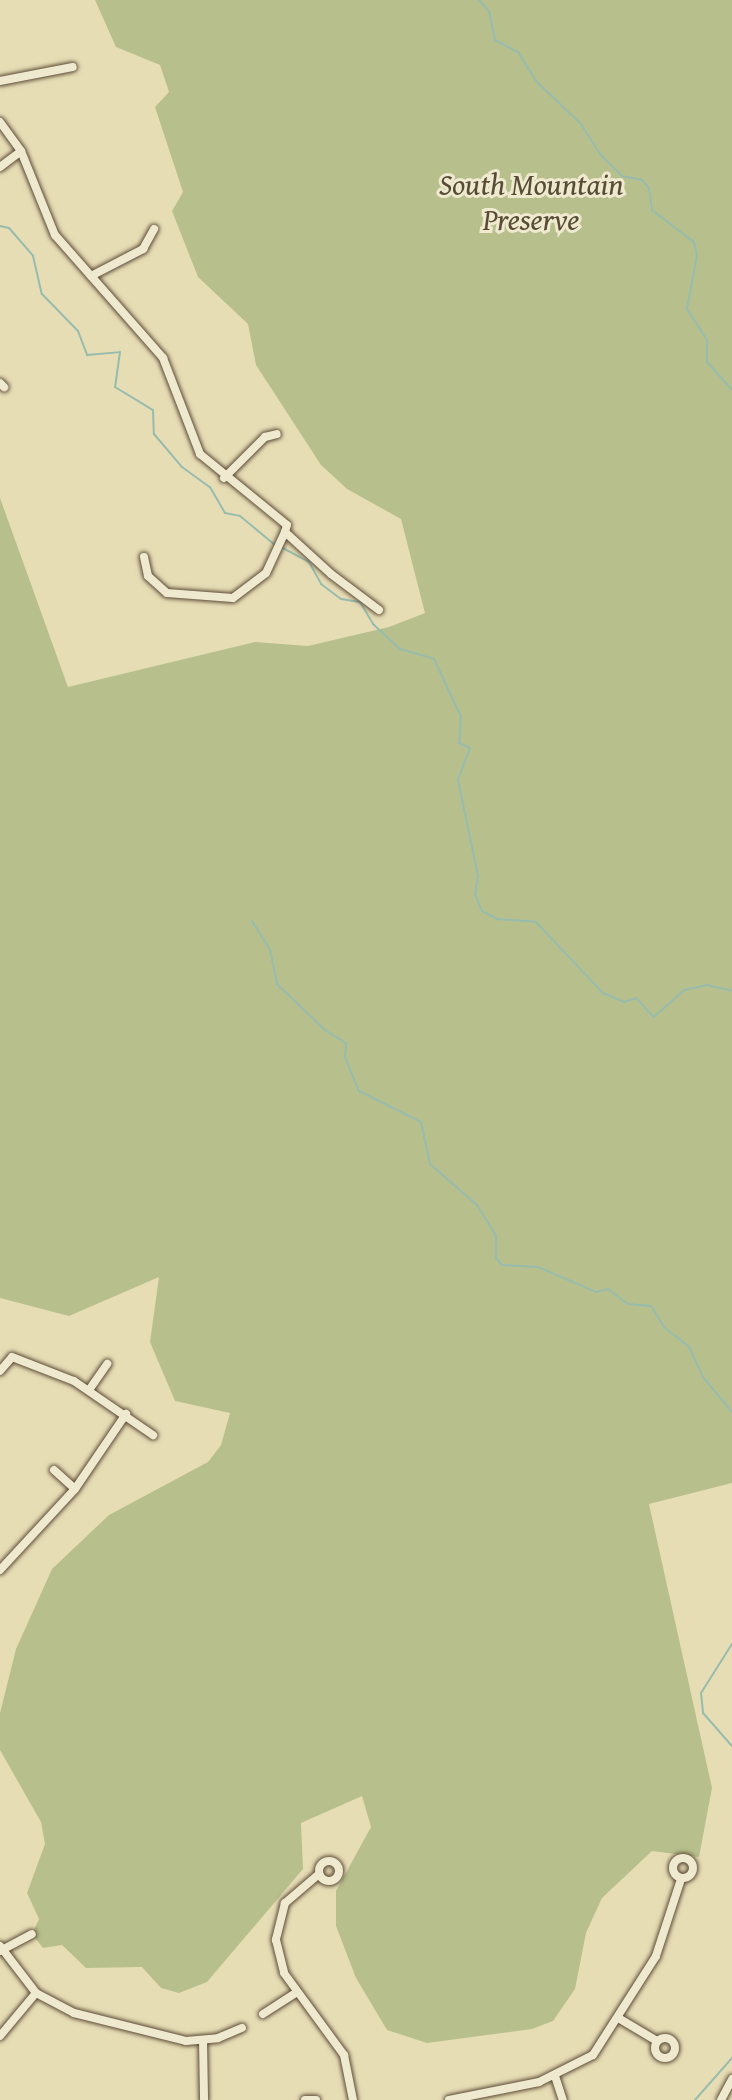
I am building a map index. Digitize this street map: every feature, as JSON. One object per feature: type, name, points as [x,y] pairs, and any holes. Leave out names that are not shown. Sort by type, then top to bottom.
[{"type":"street","points":[[0,81],[73,67]]},
{"type":"street","points":[[0,122],[21,151],[55,235],[154,344],[188,432],[200,454],[224,478],[287,525],[266,573],[233,598],[167,593],[148,576],[144,557]]},
{"type":"street","points":[[0,167],[21,151]]},
{"type":"street","points":[[91,276],[143,249],[154,229]]},
{"type":"street","points":[[224,478],[265,437],[277,434]]},
{"type":"street","points":[[285,532],[379,610]]},
{"type":"street","points":[[0,1371],[12,1357],[89,1390],[153,1435]]},
{"type":"street","points":[[89,1390],[107,1364]]},
{"type":"street","points":[[0,1570],[75,1489],[126,1414]]},
{"type":"street","points":[[54,1470],[75,1489]]},
{"type":"street","points":[[319,1874],[299,1886],[278,1922],[278,1957],[297,1992],[344,2055],[353,2100]]},
{"type":"street","points":[[449,2100],[555,2076],[593,2055],[620,2019],[656,1956],[681,1879]]},
{"type":"street","points":[[32,1934],[1,1949],[36,1993],[74,2013],[173,2039],[203,2040],[242,2028]]},
{"type":"street","points":[[263,2014],[297,1992]]},
{"type":"street","points":[[0,2036],[36,1993]]},
{"type":"street","points":[[620,2019],[657,2041]]},
{"type":"street","points":[[203,2040],[204,2100]]},
{"type":"street","points":[[555,2076],[563,2100]]},
{"type":"street","points":[[721,2100],[732,2079]]},
{"type":"street","points":[[305,2100],[316,2100]]},
{"type":"green space","name":"South Mountain Preserve","points":[[95,0],[732,0],[732,1483],[649,1504],[712,1788],[699,1857],[652,1851],[602,1898],[586,1933],[575,1989],[553,2021],[532,2029],[427,2043],[387,2030],[356,1978],[336,1926],[336,1891],[371,1827],[362,1796],[301,1823],[303,1869],[207,1982],[179,1993],[161,1988],[142,1967],[86,1968],[62,1945],[43,1948],[32,1934],[39,1919],[27,1893],[45,1844],[41,1822],[0,1750],[0,1713],[16,1649],[52,1569],[109,1515],[208,1462],[221,1445],[230,1413],[175,1401],[150,1342],[159,1277],[69,1316],[0,1298],[0,498],[68,687],[255,642],[308,646],[389,627],[425,613],[401,519],[347,489],[321,465],[256,365],[248,324],[198,277],[172,211],[183,192],[155,107],[169,92],[160,65],[116,47]]},
{"type":"waterway","points":[[479,0],[489,11],[495,40],[518,52],[536,81],[580,123],[600,154],[622,176],[642,180],[649,188],[652,210],[694,242],[697,255],[687,309],[707,340],[707,362],[732,390]]},
{"type":"waterway","points":[[0,226],[9,228],[33,256],[42,294],[78,331],[87,355],[120,352],[115,387],[153,410],[154,434],[182,467],[210,487],[225,513],[240,516],[275,545]]},
{"type":"waterway","points":[[281,547],[309,562],[321,584],[341,599],[360,602],[373,624],[400,649],[434,659],[461,717],[459,743],[470,748],[458,780],[478,876],[475,894],[482,911],[497,919],[536,922],[603,993],[624,1002],[636,998],[654,1017],[684,990],[707,985],[732,991]]},
{"type":"waterway","points":[[252,921],[270,950],[277,984],[325,1030],[346,1043],[345,1057],[359,1091],[421,1122],[430,1164],[477,1205],[496,1236],[496,1258],[502,1265],[538,1267],[596,1292],[608,1289],[628,1304],[651,1306],[665,1328],[689,1347],[703,1377],[732,1412]]},
{"type":"waterway","points":[[732,1644],[701,1693],[703,1713],[732,1746]]},
{"type":"waterway","points":[[695,2100],[732,2058]]}]
